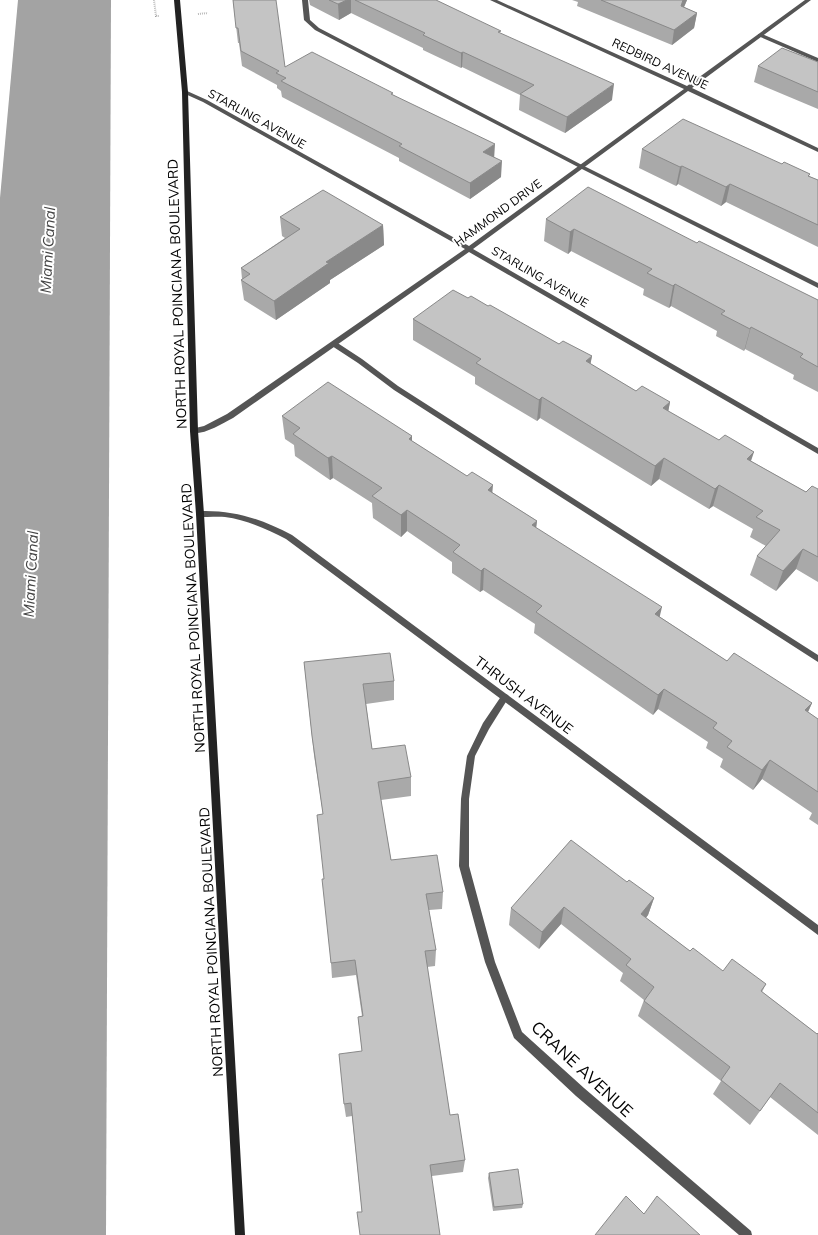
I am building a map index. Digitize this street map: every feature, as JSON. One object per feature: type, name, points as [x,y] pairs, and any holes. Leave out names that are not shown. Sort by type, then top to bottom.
[{"type":"street","name":"NORTH ROYAL POINCIANA BOULEVARD","points":[[177,0],[185,92],[194,430],[240,1235]]},
{"type":"street","points":[[305,0],[307,20],[317,30],[580,166],[818,286]]},
{"type":"street","name":"REDBIRD AVENUE","points":[[493,0],[687,88],[818,150]]},
{"type":"street","name":"HAMMOND DRIVE","points":[[194,430],[206,428],[230,416],[334,344],[469,249],[808,0]]},
{"type":"street","points":[[760,35],[818,60]]},
{"type":"street","name":"STARLING AVENUE","points":[[185,92],[211,105],[469,249],[818,451]]},
{"type":"street","points":[[334,344],[410,397],[818,659]]},
{"type":"street","name":"THRUSH AVENUE","points":[[200,514],[226,514],[251,519],[267,525],[289,537],[818,932]]},
{"type":"street","name":"CRANE AVENUE","points":[[505,697],[486,726],[471,756],[464,799],[464,866],[490,962],[518,1035],[580,1092],[747,1235]]},
{"type":"water","name":"Miami Canal","points":[[18,0],[111,0],[106,1235],[0,1235],[0,198]]},
{"type":"building","points":[[233,0],[276,0],[285,67],[312,52],[393,93],[391,94],[495,144],[483,152],[502,161],[470,183],[399,146],[402,144],[281,81],[286,78],[276,73],[279,71],[241,51],[238,28],[236,28]]},
{"type":"building","points":[[329,0],[347,0],[338,4]]},
{"type":"building","points":[[355,0],[436,0],[501,31],[498,32],[614,84],[567,117],[520,94],[534,85],[423,35],[425,33]]},
{"type":"building","points":[[601,0],[683,0],[681,6],[697,13],[674,30]]},
{"type":"building","points":[[782,48],[818,62],[818,92],[758,66]]},
{"type":"building","points":[[683,119],[782,164],[784,162],[810,174],[808,176],[818,180],[818,225],[730,184],[726,187],[642,149]]},
{"type":"building","points":[[588,187],[697,243],[699,241],[818,300],[818,367],[800,357],[803,354],[751,327],[750,329],[721,314],[725,311],[675,284],[673,286],[647,273],[652,269],[574,229],[570,232],[546,219]]},
{"type":"building","points":[[323,190],[383,225],[326,262],[329,263],[274,301],[241,280],[250,274],[241,268],[300,229],[280,217]]},
{"type":"building","points":[[453,290],[468,298],[471,296],[488,306],[490,305],[559,344],[563,341],[592,356],[586,361],[636,391],[642,386],[670,402],[663,408],[719,440],[725,435],[754,452],[747,459],[806,492],[812,486],[818,489],[818,557],[803,549],[783,571],[757,556],[780,530],[756,517],[763,511],[719,485],[715,489],[664,458],[655,466],[542,397],[539,400],[476,363],[481,359],[413,319]]},
{"type":"building","points":[[328,382],[412,436],[409,439],[467,476],[472,472],[493,485],[488,490],[537,521],[532,525],[662,607],[655,614],[727,661],[734,653],[812,703],[805,710],[818,719],[818,792],[770,760],[762,770],[727,747],[732,741],[713,728],[717,723],[664,689],[658,695],[536,612],[542,606],[484,568],[481,571],[453,552],[460,545],[407,510],[401,515],[372,496],[382,488],[332,456],[328,458],[293,434],[300,428],[282,416]]},
{"type":"building","points":[[390,653],[394,681],[363,684],[372,749],[405,745],[411,777],[378,782],[391,860],[437,855],[443,892],[426,894],[436,950],[425,951],[450,1115],[458,1114],[465,1160],[430,1165],[440,1235],[360,1235],[357,1212],[362,1212],[351,1103],[344,1104],[339,1054],[362,1051],[358,1017],[363,1016],[355,960],[331,963],[322,879],[324,879],[317,815],[323,814],[312,736],[304,662]]},
{"type":"building","points":[[571,840],[627,882],[629,880],[654,898],[641,914],[690,951],[693,948],[723,971],[732,959],[766,984],[761,991],[817,1034],[818,1033],[818,1113],[780,1083],[760,1111],[721,1080],[730,1067],[644,1001],[654,987],[626,965],[631,959],[564,907],[542,932],[511,908]]},
{"type":"building","points":[[518,1169],[523,1204],[494,1207],[489,1173]]},
{"type":"building","points":[[626,1196],[644,1214],[657,1196],[700,1235],[595,1235]]}]
